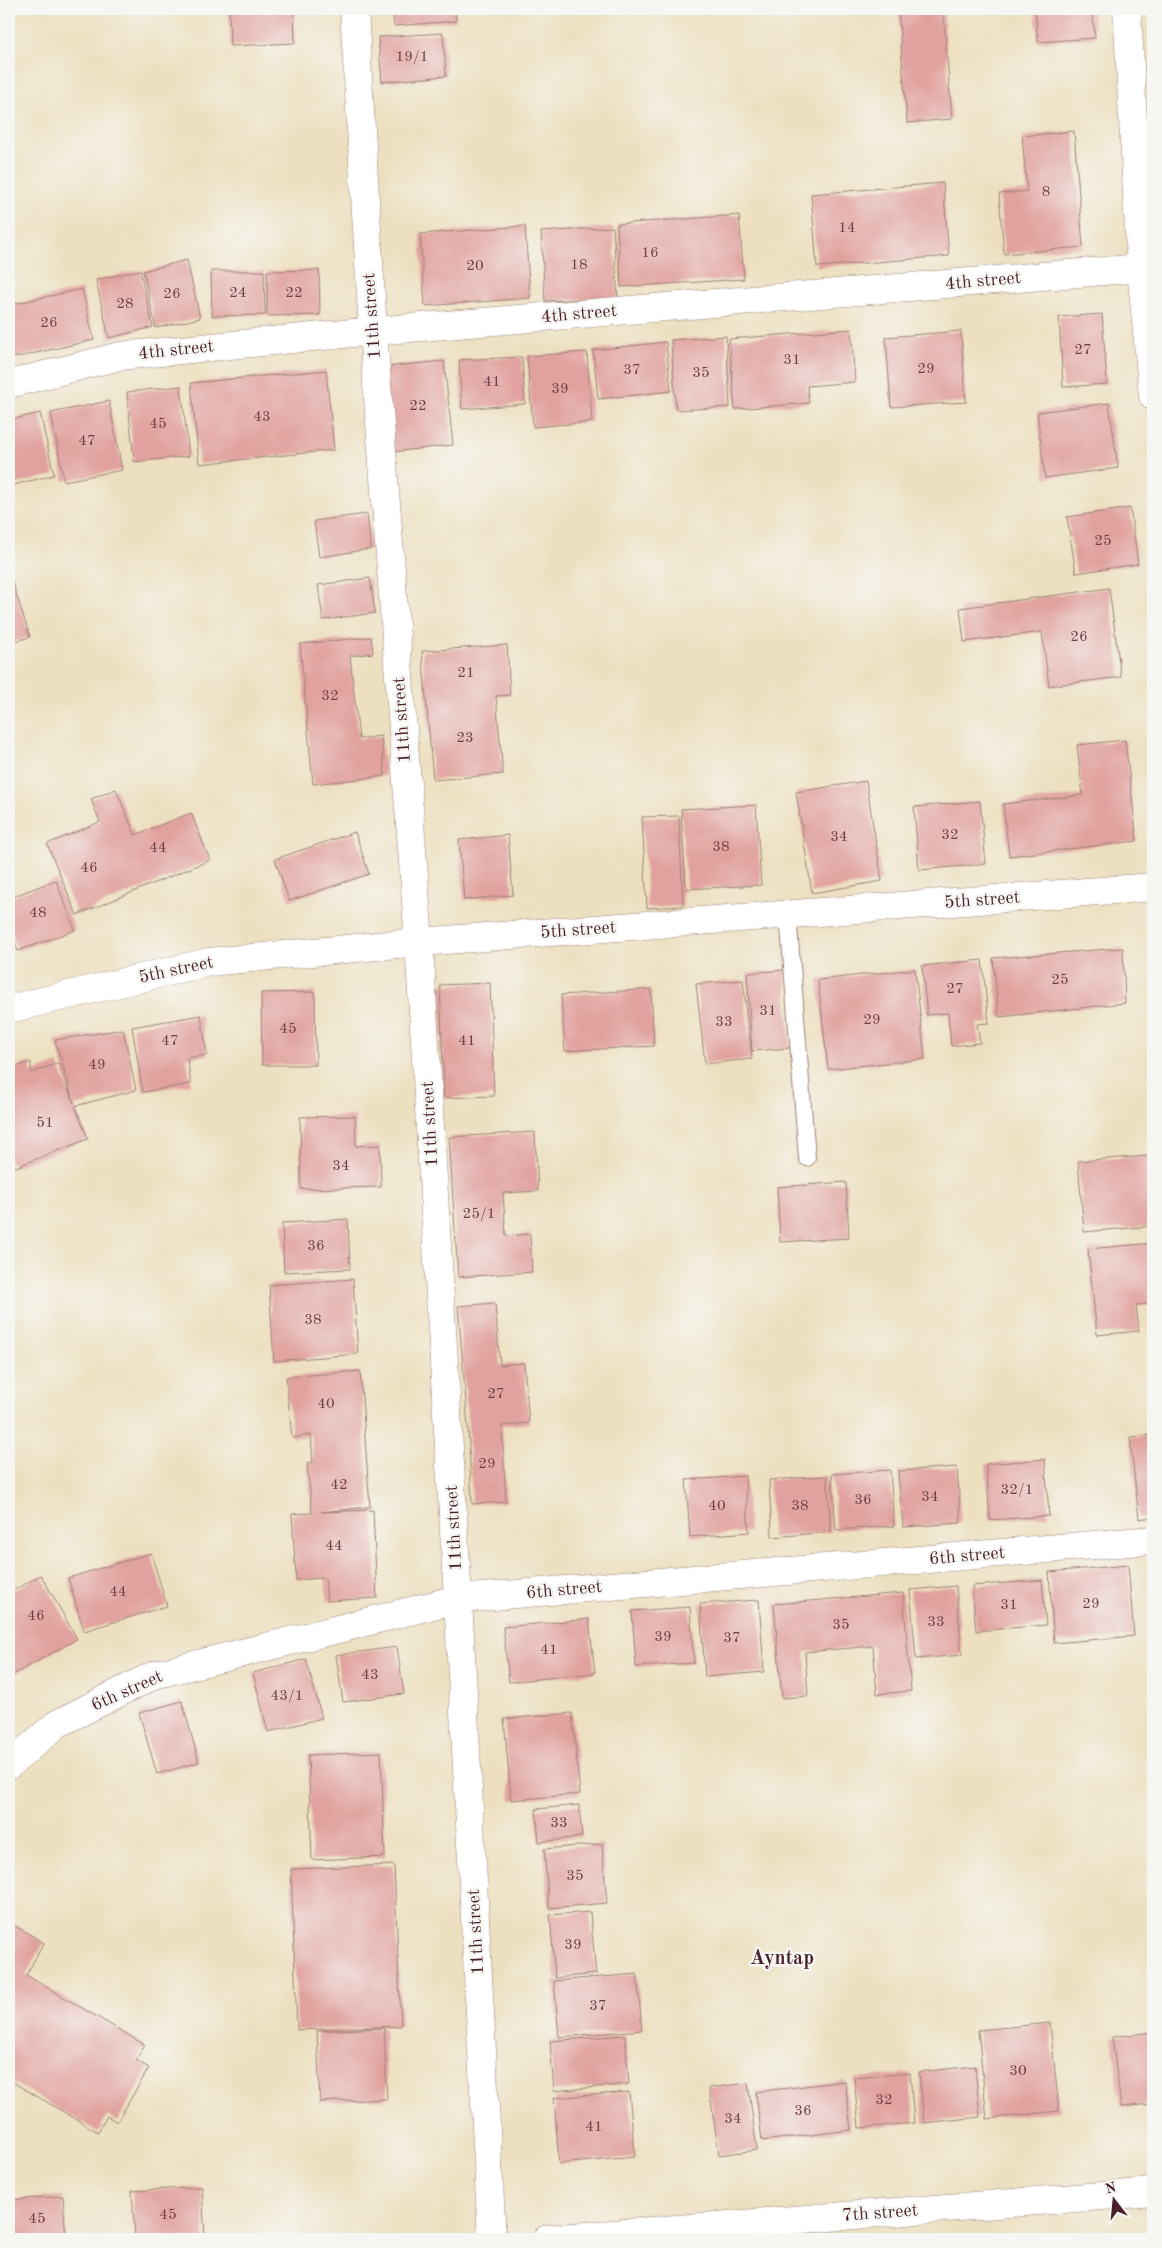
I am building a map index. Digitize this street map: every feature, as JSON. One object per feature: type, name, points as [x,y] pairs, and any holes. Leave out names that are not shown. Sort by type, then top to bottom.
[{"type":"street","name":"11th street","points":[[354,9],[373,331],[419,942],[458,1599],[492,2239]]},
{"type":"street","points":[[1127,9],[1147,268],[1153,396]]},
{"type":"street","name":"4th street","points":[[9,384],[120,356],[373,331],[1147,268]]},
{"type":"street","name":"5th street","points":[[9,1010],[209,962],[419,942],[1153,887]]},
{"type":"street","name":"6th street","points":[[9,1765],[57,1724],[154,1675],[458,1599],[1153,1540]]},
{"type":"street","name":"7th street","points":[[546,2239],[1153,2192]]},
{"type":"lane","points":[[788,914],[807,1158]]},
{"type":"building","points":[[229,9],[294,9],[295,43],[230,46]]},
{"type":"building","points":[[393,9],[455,9],[456,21],[394,26]]},
{"type":"building","points":[[898,9],[943,9],[952,119],[907,123]]},
{"type":"building","points":[[1035,9],[1092,9],[1095,38],[1038,42]]},
{"type":"building","points":[[443,33],[446,76],[382,82],[378,37]]},
{"type":"building","points":[[1074,131],[1083,247],[1004,254],[999,194],[1027,191],[1022,136]]},
{"type":"building","points":[[943,183],[949,256],[817,267],[811,194]]},
{"type":"building","points":[[739,215],[744,279],[621,287],[617,224]]},
{"type":"building","points":[[525,226],[530,298],[425,306],[420,234]]},
{"type":"building","points":[[613,227],[618,298],[545,301],[541,232]]},
{"type":"building","points":[[187,260],[200,318],[156,328],[143,271]]},
{"type":"building","points":[[140,270],[153,327],[109,338],[96,280]]},
{"type":"building","points":[[319,270],[320,315],[267,316],[267,271]]},
{"type":"building","points":[[211,271],[264,271],[265,315],[212,316]]},
{"type":"building","points":[[82,289],[94,340],[9,359],[9,305]]},
{"type":"building","points":[[1102,314],[1107,384],[1063,387],[1059,317]]},
{"type":"building","points":[[851,329],[855,382],[807,386],[809,403],[735,409],[729,339]]},
{"type":"building","points":[[961,331],[966,402],[891,407],[886,337]]},
{"type":"building","points":[[726,336],[730,407],[676,410],[671,340]]},
{"type":"building","points":[[666,342],[671,391],[598,399],[593,350]]},
{"type":"building","points":[[587,352],[592,422],[533,427],[527,356]]},
{"type":"building","points":[[522,357],[525,404],[462,409],[459,360]]},
{"type":"building","points":[[444,361],[453,445],[392,452],[383,367]]},
{"type":"building","points":[[326,370],[334,450],[199,464],[191,383]]},
{"type":"building","points":[[181,386],[189,456],[134,462],[127,392]]},
{"type":"building","points":[[109,401],[122,470],[64,481],[51,413]]},
{"type":"building","points":[[1109,403],[1118,468],[1045,478],[1037,412]]},
{"type":"building","points":[[40,413],[54,475],[9,486],[9,420]]},
{"type":"building","points":[[1130,508],[1138,564],[1076,573],[1067,517]]},
{"type":"building","points":[[367,514],[371,549],[319,557],[314,521]]},
{"type":"building","points":[[9,572],[30,637],[9,643]]},
{"type":"building","points":[[370,578],[375,613],[323,620],[318,585]]},
{"type":"building","points":[[1109,588],[1121,677],[1049,686],[1042,632],[964,642],[960,608]]},
{"type":"building","points":[[371,637],[373,653],[350,656],[359,739],[381,736],[385,776],[313,784],[300,644]]},
{"type":"building","points":[[507,645],[510,695],[496,696],[503,774],[433,780],[422,651]]},
{"type":"building","points":[[1125,740],[1137,841],[1009,856],[1003,804],[1083,795],[1077,745]]},
{"type":"building","points":[[866,781],[882,881],[812,893],[796,792]]},
{"type":"building","points":[[116,789],[135,835],[191,813],[210,860],[77,915],[47,844],[100,822],[91,799]]},
{"type":"building","points":[[980,801],[986,864],[919,870],[914,807]]},
{"type":"building","points":[[756,805],[761,885],[686,889],[681,809]]},
{"type":"building","points":[[679,816],[683,906],[647,908],[642,817]]},
{"type":"building","points":[[355,832],[369,874],[289,901],[275,859]]},
{"type":"building","points":[[508,835],[513,895],[464,900],[459,840]]},
{"type":"building","points":[[56,880],[75,930],[18,951],[9,928],[9,898]]},
{"type":"building","points":[[1123,948],[1125,1003],[999,1017],[993,958]]},
{"type":"building","points":[[982,960],[989,1023],[977,1024],[980,1043],[951,1046],[948,1013],[927,1015],[922,966]]},
{"type":"building","points":[[915,969],[925,1059],[828,1069],[818,980]]},
{"type":"building","points":[[785,970],[790,1048],[752,1051],[747,973]]},
{"type":"building","points":[[743,980],[752,1059],[705,1064],[696,984]]},
{"type":"building","points":[[490,983],[494,1096],[444,1098],[440,985]]},
{"type":"building","points":[[651,989],[654,1046],[565,1051],[561,995]]},
{"type":"building","points":[[315,992],[316,1065],[262,1065],[261,993]]},
{"type":"building","points":[[201,1015],[207,1055],[187,1058],[191,1084],[143,1092],[132,1027]]},
{"type":"building","points":[[123,1029],[136,1090],[75,1106],[88,1139],[16,1167],[9,1160],[9,1069],[31,1062],[31,1073],[58,1063],[74,1103],[55,1040]]},
{"type":"building","points":[[355,1116],[356,1146],[380,1145],[381,1187],[301,1189],[300,1117]]},
{"type":"building","points":[[535,1132],[538,1191],[503,1193],[506,1236],[530,1234],[532,1272],[458,1277],[449,1137]]},
{"type":"building","points":[[1149,1156],[1153,1226],[1084,1232],[1078,1161]]},
{"type":"building","points":[[846,1182],[849,1238],[780,1242],[777,1187]]},
{"type":"building","points":[[348,1219],[350,1269],[284,1272],[282,1223]]},
{"type":"building","points":[[1153,1243],[1153,1304],[1136,1305],[1139,1331],[1097,1335],[1088,1249]]},
{"type":"building","points":[[353,1279],[358,1354],[274,1361],[269,1285]]},
{"type":"building","points":[[495,1303],[500,1365],[524,1363],[529,1423],[502,1426],[506,1502],[472,1504],[458,1306]]},
{"type":"building","points":[[360,1371],[370,1507],[321,1512],[373,1510],[377,1598],[327,1601],[325,1578],[296,1580],[292,1514],[312,1513],[307,1463],[313,1462],[311,1435],[292,1438],[286,1377]]},
{"type":"building","points":[[1153,1435],[1153,1517],[1139,1519],[1130,1437]]},
{"type":"building","points":[[1045,1459],[1049,1516],[990,1520],[986,1464]]},
{"type":"building","points":[[957,1467],[961,1523],[903,1527],[898,1471]]},
{"type":"building","points":[[890,1470],[894,1526],[836,1530],[832,1474]]},
{"type":"building","points":[[745,1476],[749,1532],[690,1537],[686,1480]]},
{"type":"building","points":[[827,1476],[831,1532],[772,1537],[769,1480]]},
{"type":"building","points":[[151,1553],[167,1606],[84,1631],[68,1578]]},
{"type":"building","points":[[1128,1565],[1134,1636],[1054,1643],[1049,1572]]},
{"type":"building","points":[[41,1575],[77,1639],[9,1677],[9,1593]]},
{"type":"building","points":[[1042,1580],[1046,1625],[976,1631],[972,1586]]},
{"type":"building","points":[[956,1586],[962,1655],[916,1659],[910,1590]]},
{"type":"building","points":[[903,1593],[911,1691],[877,1694],[873,1646],[805,1652],[808,1696],[782,1698],[774,1604]]},
{"type":"building","points":[[759,1600],[764,1672],[705,1677],[700,1604]]},
{"type":"building","points":[[690,1607],[694,1663],[636,1667],[632,1611]]},
{"type":"building","points":[[589,1619],[595,1673],[509,1682],[503,1627]]},
{"type":"building","points":[[397,1647],[404,1694],[343,1702],[336,1655]]},
{"type":"building","points":[[306,1659],[322,1718],[268,1732],[253,1673]]},
{"type":"building","points":[[182,1701],[199,1762],[157,1774],[139,1713]]},
{"type":"building","points":[[572,1713],[580,1794],[511,1800],[504,1719]]},
{"type":"building","points":[[381,1752],[385,1857],[312,1860],[308,1755]]},
{"type":"building","points":[[579,1805],[582,1837],[539,1842],[536,1809]]},
{"type":"building","points":[[602,1844],[607,1903],[549,1908],[544,1849]]},
{"type":"building","points":[[394,1865],[401,2026],[297,2030],[291,1869]]},
{"type":"building","points":[[590,1912],[596,1974],[555,1978],[550,1915]]},
{"type":"building","points":[[9,1922],[44,1943],[26,1975],[145,2045],[136,2060],[149,2068],[117,2122],[107,2116],[98,2132],[9,2080]]},
{"type":"building","points":[[637,1974],[642,2030],[559,2037],[554,1981]]},
{"type":"building","points":[[1050,2023],[1059,2111],[987,2119],[978,2030]]},
{"type":"building","points":[[384,2028],[387,2099],[320,2102],[317,2031]]},
{"type":"building","points":[[1153,2032],[1153,2104],[1121,2107],[1112,2037]]},
{"type":"building","points":[[625,2035],[629,2084],[554,2091],[550,2041]]},
{"type":"building","points":[[975,2066],[980,2117],[924,2123],[919,2072]]},
{"type":"building","points":[[910,2073],[914,2123],[859,2128],[854,2078]]},
{"type":"building","points":[[845,2081],[851,2130],[762,2141],[756,2092]]},
{"type":"building","points":[[748,2083],[757,2150],[719,2155],[709,2088]]},
{"type":"building","points":[[629,2092],[635,2157],[559,2164],[554,2098]]},
{"type":"building","points":[[202,2187],[205,2239],[135,2239],[132,2191]]},
{"type":"building","points":[[63,2196],[66,2239],[9,2239],[9,2200]]},
{"type":"district","name":"Ayntap","points":[[782,1959]]}]
